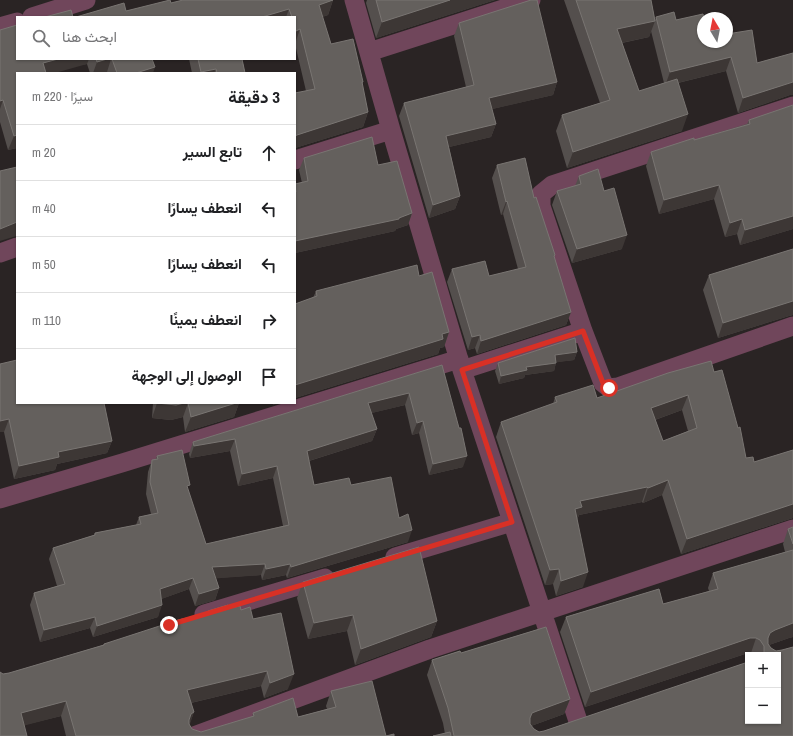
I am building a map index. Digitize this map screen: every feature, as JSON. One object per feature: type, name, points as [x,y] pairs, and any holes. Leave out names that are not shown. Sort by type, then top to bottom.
[{"type":"street","points":[[35,16],[86,0]]},
{"type":"street","points":[[354,0],[461,364],[578,721]]},
{"type":"street","points":[[369,52],[531,0]]},
{"type":"street","points":[[0,27],[16,22]]},
{"type":"street","points":[[793,106],[552,186],[541,194],[541,206],[583,331],[603,383],[609,388],[618,387],[793,326]]},
{"type":"street","points":[[296,160],[391,130]]},
{"type":"street","points":[[0,253],[16,248]]},
{"type":"street","points":[[0,499],[461,364],[583,331]]},
{"type":"street","points":[[375,563],[512,522]]},
{"type":"street","points":[[194,736],[430,649],[793,530]]},
{"type":"street","points":[[185,620],[345,572]]},
{"type":"building","points":[[170,0],[171,3],[183,0],[333,0],[319,5],[331,44],[353,39],[368,112],[296,136],[296,93],[315,89],[300,29],[296,31],[296,16],[292,16],[289,9],[265,16],[79,16],[124,3],[126,11]]},
{"type":"building","points":[[376,0],[450,0],[382,22]]},
{"type":"building","points":[[531,0],[537,0],[557,82],[489,98],[496,124],[446,136],[460,196],[433,205],[404,103],[474,85],[459,23]]},
{"type":"building","points":[[576,0],[651,0],[655,21],[617,29],[639,91],[677,79],[688,114],[573,152],[562,115],[610,100]]},
{"type":"building","points":[[71,10],[73,16],[49,16]]},
{"type":"building","points":[[674,12],[676,20],[697,15],[697,48],[733,48],[733,33],[752,30],[757,63],[793,53],[793,82],[743,98],[731,57],[670,72],[656,17]]},
{"type":"building","points":[[16,25],[16,60],[54,60],[43,63],[46,72],[16,72],[16,135],[14,136],[3,100],[0,101],[0,30]]},
{"type":"building","points":[[112,60],[152,60],[155,67],[139,72],[117,72]]},
{"type":"building","points":[[198,60],[242,60],[245,72],[217,72],[216,69],[201,72]]},
{"type":"building","points":[[793,105],[793,216],[745,230],[742,219],[730,223],[719,185],[664,200],[651,152],[694,138],[694,140],[750,124],[749,120]]},
{"type":"building","points":[[372,137],[378,165],[397,161],[412,213],[399,219],[296,241],[296,184],[308,181],[304,158]]},
{"type":"building","points":[[525,158],[534,198],[536,197],[555,255],[554,256],[571,312],[481,341],[480,335],[472,337],[452,269],[485,261],[489,276],[526,267],[507,201],[506,202],[497,165]]},
{"type":"building","points":[[16,167],[16,222],[0,229],[0,171]]},
{"type":"building","points":[[598,169],[604,191],[614,188],[627,235],[577,249],[557,191],[581,184],[579,176]]},
{"type":"building","points":[[793,249],[793,301],[723,323],[709,275]]},
{"type":"building","points":[[417,265],[419,276],[432,272],[449,332],[442,334],[443,339],[296,385],[296,304],[317,296],[316,291]]},
{"type":"building","points":[[575,338],[577,352],[555,355],[556,363],[526,367],[527,370],[501,376],[498,363]]},
{"type":"building","points":[[16,360],[16,404],[104,404],[112,441],[58,452],[59,457],[19,466],[9,419],[0,421],[0,364]]},
{"type":"building","points":[[711,361],[714,372],[722,370],[738,428],[740,427],[746,458],[753,457],[754,462],[793,450],[793,504],[687,539],[668,480],[648,488],[580,501],[582,507],[575,509],[588,572],[561,581],[559,569],[550,570],[501,422],[557,402],[555,397],[593,385],[597,398],[668,373]],"holes":[[[688,395],[697,428],[663,441],[651,408]]]},
{"type":"building","points":[[442,365],[459,428],[461,428],[467,456],[433,464],[423,421],[417,423],[409,393],[368,403],[377,429],[307,451],[314,485],[349,478],[351,485],[391,477],[399,518],[408,514],[412,530],[291,567],[290,564],[266,569],[265,564],[212,567],[219,588],[199,594],[193,578],[160,589],[162,605],[97,626],[95,617],[44,630],[34,593],[65,584],[53,548],[95,535],[95,533],[141,524],[139,517],[158,513],[150,482],[152,460],[158,459],[157,456],[182,450],[190,485],[187,486],[206,544],[289,525],[277,466],[242,474],[235,439],[194,446],[193,442]]},
{"type":"building","points":[[188,404],[233,404],[191,417]]},
{"type":"building","points":[[793,527],[793,544],[788,529]]},
{"type":"building","points":[[419,547],[437,621],[361,649],[353,615],[314,623],[303,582]]},
{"type":"building","points":[[793,550],[793,623],[770,633],[768,644],[776,651],[793,647],[793,736],[454,736],[448,708],[432,660],[460,651],[461,653],[546,627],[570,699],[532,713],[530,724],[539,732],[745,663],[745,724],[781,724],[781,652],[764,652],[764,646],[760,640],[756,638],[750,638],[591,692],[566,617],[659,589],[663,604],[718,589],[713,573]]},
{"type":"building","points":[[228,605],[229,608],[240,606],[241,610],[250,607],[253,619],[281,613],[294,674],[270,683],[267,671],[187,690],[194,712],[191,714],[189,720],[189,724],[192,729],[201,732],[254,716],[253,713],[293,698],[298,717],[336,707],[331,691],[372,681],[386,736],[76,736],[66,701],[21,713],[27,736],[0,736],[0,672],[3,674],[9,673],[104,645],[178,620],[209,613],[208,611]]},
{"type":"building","points":[[450,732],[451,736],[433,736]]},
{"type":"route","points":[[169,625],[512,522],[462,370],[583,331],[603,383],[609,388]]}]
